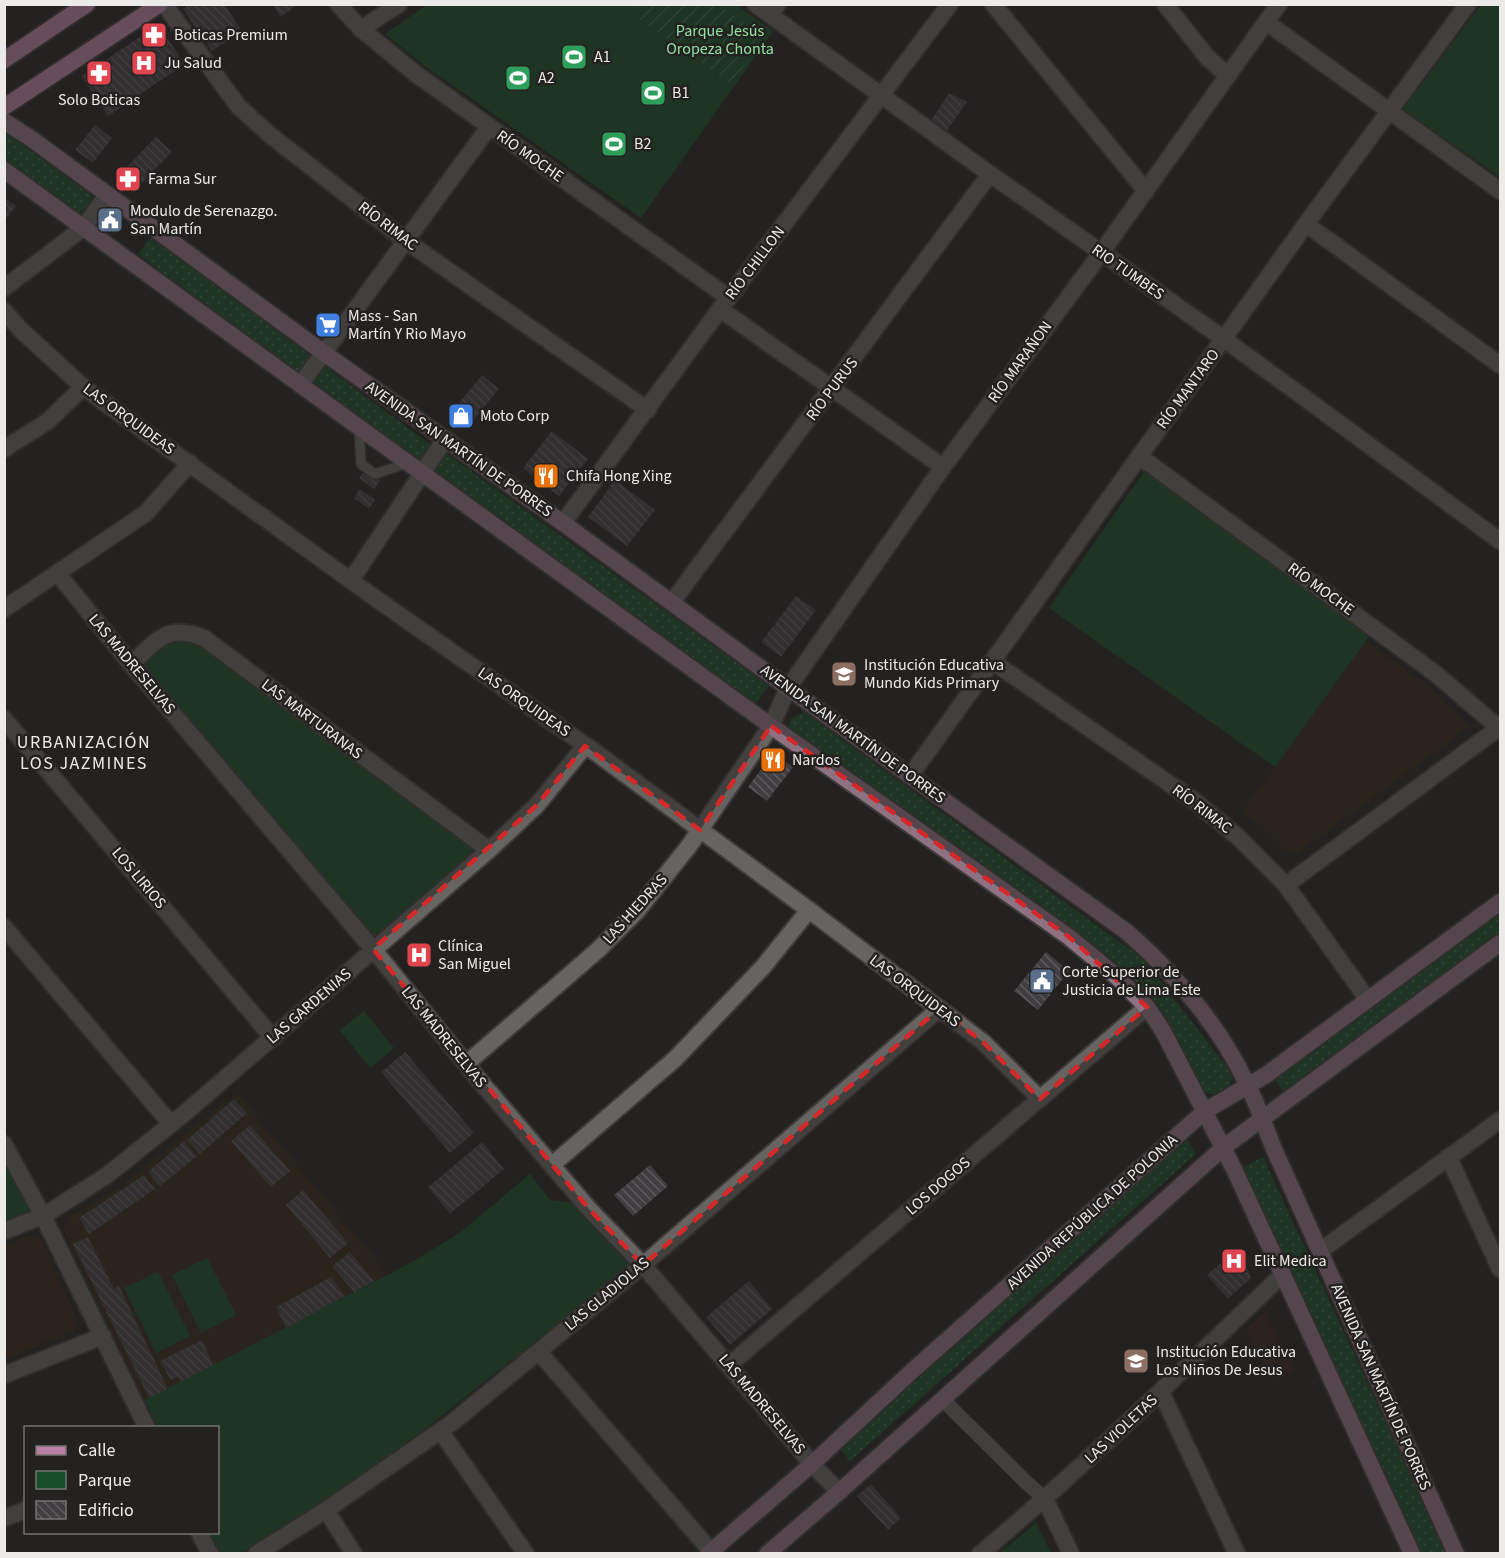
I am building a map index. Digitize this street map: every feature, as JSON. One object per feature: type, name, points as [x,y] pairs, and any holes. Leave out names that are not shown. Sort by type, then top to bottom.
[{"type":"main road","points":[[4,60],[87,4]]},
{"type":"main road","points":[[4,107],[162,4]]},
{"type":"main road","name":"AVENIDA SAN MARTÍN DE PORRES","points":[[4,121],[672,602],[1127,932],[1150,952],[1184,988],[1212,1026],[1248,1085],[1456,1554]]},
{"type":"main road","points":[[4,170],[771,726],[1069,938],[1116,976],[1147,1007],[1163,1031],[1224,1147],[1412,1554]]},
{"type":"main road","name":"AVENIDA REPÚBLICA DE POLONIA","points":[[709,1552],[812,1464],[911,1372],[1205,1111],[1266,1074],[1500,902]]},
{"type":"main road","points":[[767,1554],[1224,1147],[1500,943]]},
{"type":"street","name":"RÍO RIMAC","points":[[162,4],[238,106],[270,135],[406,241],[648,410]]},
{"type":"street","name":"RÍO MOCHE","points":[[338,4],[361,29],[416,74],[943,467]]},
{"type":"street","points":[[361,29],[399,4]]},
{"type":"street","name":"RIO TUMBES","points":[[755,4],[774,10],[881,94],[990,174],[1224,339],[1500,541]]},
{"type":"street","name":"RÍO CHILLON","points":[[563,523],[724,304],[950,4]]},
{"type":"street","points":[[993,4],[1146,191]]},
{"type":"street","points":[[1165,4],[1207,57],[1227,75]]},
{"type":"street","name":"RÍO MARAÑON","points":[[771,726],[788,688],[943,467],[1146,191],[1279,4]]},
{"type":"street","name":"RÍO MANTARO","points":[[910,776],[1306,224],[1468,4]]},
{"type":"street","points":[[1266,22],[1500,191]]},
{"type":"street","points":[[300,385],[489,128]]},
{"type":"street","name":"RÍO PURUS","points":[[672,602],[990,174]]},
{"type":"street","points":[[4,288],[83,228],[107,195]]},
{"type":"street","points":[[1306,224],[1500,365]]},
{"type":"street","name":"LAS ORQUIDEAS","points":[[4,311],[21,330],[83,387],[585,746],[809,910],[982,1042],[1040,1100]]},
{"type":"street","points":[[4,449],[48,421],[83,387]]},
{"type":"street","points":[[351,580],[415,467],[446,439]]},
{"type":"street","name":"RÍO MOCHE","points":[[1139,456],[1436,674],[1500,727]]},
{"type":"street","points":[[4,609],[146,513],[190,463]]},
{"type":"street","name":"LAS MADRESELVAS","points":[[58,574],[589,1209],[643,1265],[812,1464],[839,1492]]},
{"type":"street","name":"LAS MARTURANAS","points":[[131,663],[160,638],[171,632],[191,633],[204,638],[489,850]]},
{"type":"street","name":"RÍO RIMAC","points":[[993,662],[1196,802],[1239,838],[1286,885],[1368,1000]]},
{"type":"street","name":"LOS LIRIOS","points":[[4,719],[273,1038]]},
{"type":"street","name":"LAS HIEDRAS","points":[[466,1064],[598,950],[629,919],[700,830],[771,726]]},
{"type":"street","points":[[1286,885],[1500,727]]},
{"type":"street","name":"LAS GARDENIAS","points":[[4,1231],[43,1216],[105,1176],[171,1124],[489,850],[537,805],[585,746]]},
{"type":"street","points":[[552,1165],[675,1059],[763,967],[809,910]]},
{"type":"street","points":[[4,927],[171,1124]]},
{"type":"street","name":"LOS DOGOS","points":[[729,1365],[1147,1007]]},
{"type":"street","name":"LAS GLADIOLAS","points":[[256,1554],[326,1510],[441,1432],[643,1265],[939,1009]]},
{"type":"street","points":[[1320,1251],[1500,1120]]},
{"type":"street","points":[[4,1144],[43,1216],[146,1426]]},
{"type":"street","points":[[1449,1158],[1500,1269]]},
{"type":"street","name":"LAS VIOLETAS","points":[[980,1554],[1046,1499],[1283,1274]]},
{"type":"street","points":[[4,1375],[103,1336]]},
{"type":"street","points":[[539,1352],[709,1552]]},
{"type":"street","points":[[1161,1392],[1237,1554]]},
{"type":"street","points":[[942,1399],[1046,1499],[1071,1554]]},
{"type":"street","points":[[441,1432],[526,1554]]},
{"type":"street","points":[[326,1510],[354,1554]]},
{"type":"street","points":[[4,1518],[24,1511]]},
{"type":"street","points":[[200,1534],[210,1554]]},
{"type":"lane","points":[[359,427],[361,464],[375,474],[415,467]]},
{"type":"highlighted area","points":[[771,726],[1069,937],[1147,1007],[1040,1099],[983,1042],[939,1009],[643,1265],[589,1209],[373,949],[537,805],[585,746],[700,830]]},
{"type":"shaded area","points":[[1366,641],[1428,686],[1469,727],[1297,853],[1290,854],[1243,811]]},
{"type":"shaded area","points":[[237,1093],[388,1274],[145,1400],[63,1229],[69,1217],[118,1189]]},
{"type":"shaded area","points":[[29,1236],[42,1240],[77,1320],[73,1330],[5,1360],[5,1247]]},
{"type":"shaded area","points":[[1265,1312],[1294,1371],[1272,1381],[1246,1329]]},
{"type":"green space","points":[[428,4],[737,5],[773,31],[641,218],[425,66],[385,34]]},
{"type":"green space","name":"Parque Jesús Oropeza Chonta","points":[[640,5],[720,5],[765,36],[731,84],[633,15]]},
{"type":"green space","points":[[1481,5],[1500,5],[1500,177],[1403,109]]},
{"type":"green space","points":[[4,131],[92,196],[87,207],[76,213],[5,159]]},
{"type":"green space","points":[[151,238],[430,444],[429,451],[422,459],[416,459],[138,254]]},
{"type":"green space","points":[[446,453],[769,686],[755,704],[435,474],[436,462]]},
{"type":"green space","points":[[1145,470],[1370,635],[1275,767],[1049,608]]},
{"type":"green space","points":[[177,639],[193,641],[477,853],[377,940],[142,666],[149,651]]},
{"type":"green space","points":[[804,712],[1143,959],[1228,1068],[1232,1078],[1229,1088],[1214,1094],[1199,1088],[1156,1010],[908,814],[788,727],[792,718]]},
{"type":"green space","points":[[1500,913],[1500,934],[1284,1092],[1274,1078]]},
{"type":"green space","points":[[364,1011],[394,1048],[370,1068],[340,1030]]},
{"type":"green space","points":[[1186,1138],[1196,1154],[850,1461],[839,1447]]},
{"type":"green space","points":[[1263,1157],[1446,1553],[1420,1553],[1242,1168]]},
{"type":"green space","points":[[4,1160],[31,1213],[4,1223]]},
{"type":"green space","points":[[530,1174],[550,1200],[578,1203],[632,1264],[434,1422],[311,1512],[241,1553],[217,1553],[208,1534],[219,1534],[219,1426],[158,1426],[145,1400],[414,1261],[461,1232]]},
{"type":"green space","points":[[207,1258],[236,1315],[201,1333],[172,1275]]},
{"type":"green space","points":[[158,1272],[190,1336],[156,1353],[124,1288]]},
{"type":"green space","points":[[1036,1523],[1051,1553],[1000,1553]]},
{"type":"building","points":[[190,4],[224,4],[242,31],[212,51],[183,9]]},
{"type":"building","points":[[272,4],[298,4],[281,17]]},
{"type":"building","points":[[158,25],[185,64],[108,116],[81,76]]},
{"type":"building","points":[[949,93],[967,102],[946,132],[929,124]]},
{"type":"building","points":[[95,125],[112,138],[93,163],[75,150]]},
{"type":"building","points":[[156,137],[172,152],[133,192],[118,176]]},
{"type":"building","points":[[4,197],[16,206],[4,221]]},
{"type":"building","points":[[482,375],[499,389],[466,429],[449,415]]},
{"type":"building","points":[[552,431],[588,459],[559,496],[523,468]]},
{"type":"building","points":[[365,470],[380,481],[374,489],[359,478]]},
{"type":"building","points":[[615,480],[655,510],[627,546],[588,517]]},
{"type":"building","points":[[360,489],[375,500],[369,509],[354,498]]},
{"type":"building","points":[[796,596],[816,610],[781,657],[761,642]]},
{"type":"building","points":[[773,753],[793,767],[767,801],[748,787]]},
{"type":"building","name":"Corte Superior de Justicia de Lima Este","points":[[1046,952],[1069,971],[1038,1010],[1014,991]]},
{"type":"building","points":[[405,1052],[474,1133],[450,1153],[381,1072]]},
{"type":"building","points":[[234,1099],[247,1113],[200,1154],[187,1140]]},
{"type":"building","points":[[250,1125],[290,1171],[271,1187],[231,1141]]},
{"type":"building","points":[[184,1141],[197,1156],[160,1186],[148,1172]]},
{"type":"building","points":[[482,1142],[504,1169],[450,1214],[428,1187]]},
{"type":"building","points":[[650,1165],[668,1186],[633,1216],[614,1195]]},
{"type":"building","points":[[144,1175],[155,1189],[89,1234],[79,1218]]},
{"type":"building","points":[[303,1190],[348,1243],[330,1258],[286,1205]]},
{"type":"building","points":[[88,1237],[114,1289],[119,1286],[168,1389],[149,1398],[73,1244]]},
{"type":"building","name":"Elit Medica","points":[[1240,1247],[1251,1278],[1228,1299],[1207,1275]]},
{"type":"building","points":[[350,1252],[374,1281],[354,1292],[332,1266]]},
{"type":"building","points":[[331,1277],[345,1296],[286,1328],[276,1307]]},
{"type":"building","points":[[749,1281],[772,1309],[730,1345],[706,1317]]},
{"type":"building","points":[[202,1340],[213,1365],[181,1382],[178,1377],[171,1380],[160,1361]]},
{"type":"building","points":[[871,1484],[901,1518],[888,1530],[857,1496]]},
{"type":"place","name":"Boticas Premium","points":[[154,35]]},
{"type":"place","name":"A1","points":[[574,57]]},
{"type":"place","name":"Ju Salud","points":[[144,63]]},
{"type":"place","name":"Solo Boticas","points":[[99,73]]},
{"type":"place","name":"A2","points":[[518,78]]},
{"type":"place","name":"B1","points":[[653,93]]},
{"type":"place","name":"B2","points":[[614,144]]},
{"type":"place","name":"Farma Sur","points":[[128,179]]},
{"type":"place","name":"Modulo de Serenazgo. San Martín","points":[[110,220]]},
{"type":"place","name":"Mass - San Martín Y Rio Mayo","points":[[328,325]]},
{"type":"place","name":"Moto Corp","points":[[461,416]]},
{"type":"place","name":"Chifa Hong Xing","points":[[546,476]]},
{"type":"place","name":"Institución Educativa Mundo Kids Primary","points":[[844,674]]},
{"type":"place","name":"Nardos","points":[[773,760]]},
{"type":"place","name":"Clínica San Miguel","points":[[419,955]]},
{"type":"place","name":"Corte Superior de Justicia de Lima Este","points":[[1042,981]]},
{"type":"place","name":"Elit Medica","points":[[1234,1261]]},
{"type":"place","name":"Institución Educativa Los Niños De Jesus","points":[[1136,1361]]},
{"type":"district","name":"URBANIZACIÓN LOS JAZMINES","points":[[84,752]]}]
